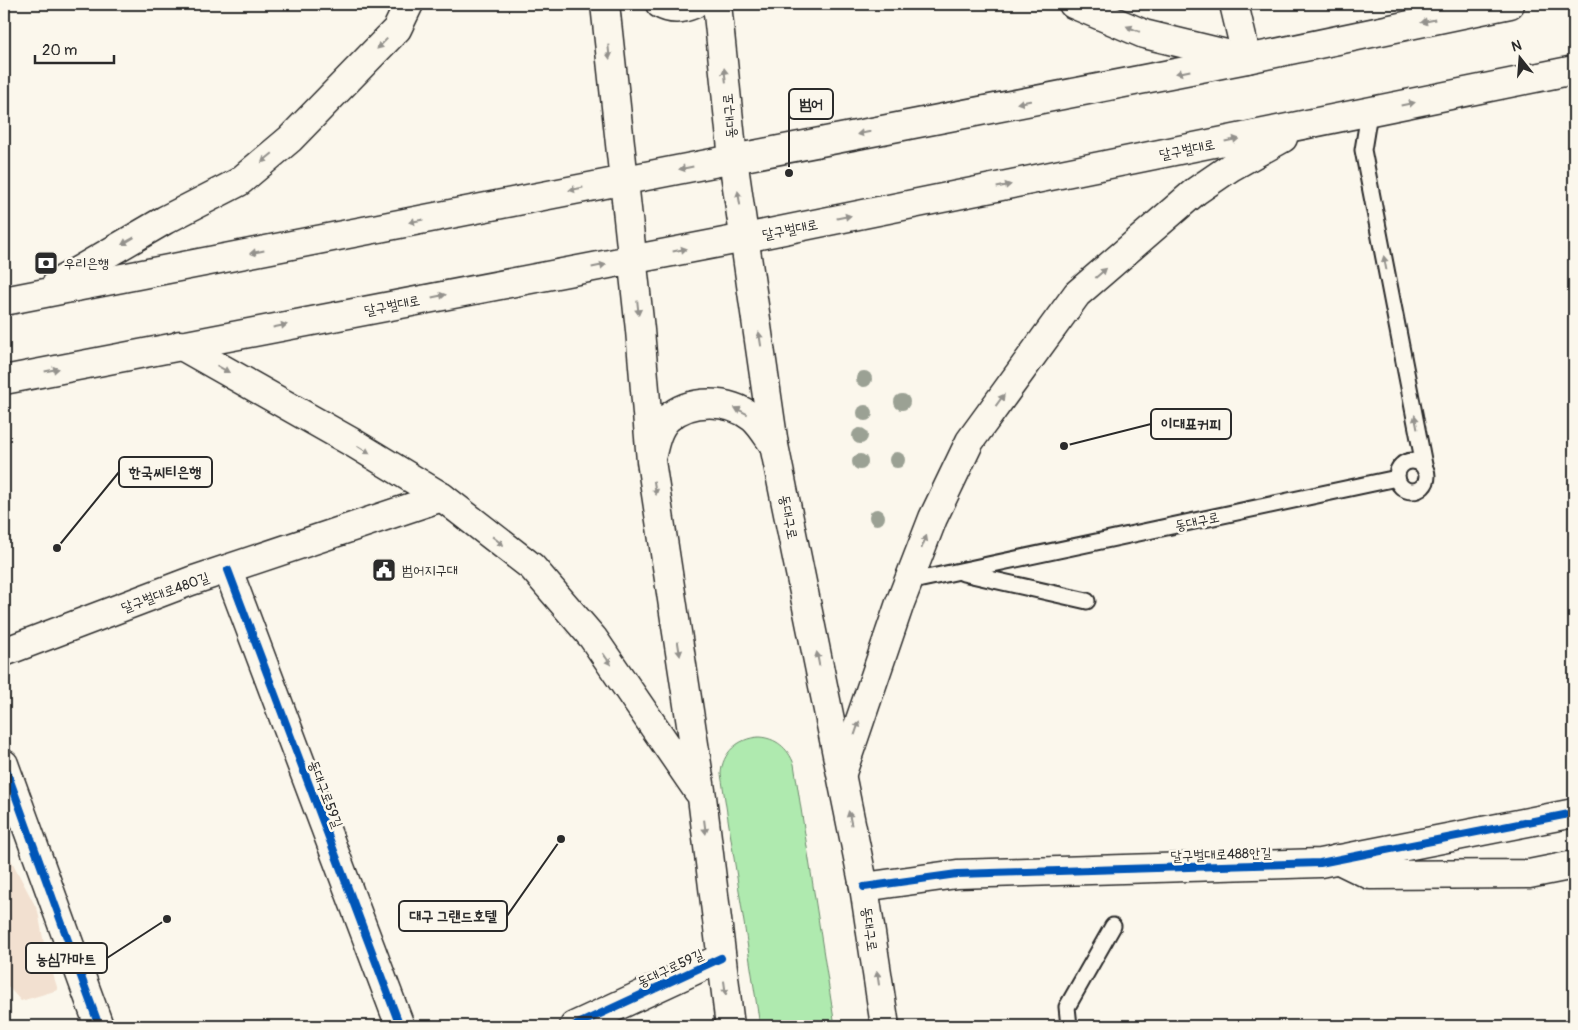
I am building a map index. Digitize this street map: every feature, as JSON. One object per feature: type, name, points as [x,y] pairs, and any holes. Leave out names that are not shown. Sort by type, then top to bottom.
[{"type":"main road","points":[[39,294],[165,220],[239,182],[290,139],[397,29],[410,4]]},
{"type":"main road","points":[[605,4],[651,461],[702,796],[730,1026]]},
{"type":"main road","points":[[660,4],[665,7],[682,9],[694,4]]},
{"type":"main road","name":"동대구로","points":[[717,4],[733,159],[774,445],[864,887],[885,1026]]},
{"type":"main road","points":[[1073,4],[1144,34],[1248,59]]},
{"type":"main road","points":[[1234,4],[1248,59]]},
{"type":"main road","points":[[4,301],[1248,59],[1510,4]]},
{"type":"main road","name":"달구벌대로","points":[[4,380],[745,238],[1574,70]]},
{"type":"main road","points":[[841,774],[908,582],[933,518],[970,441],[1077,294],[1196,191],[1231,167],[1305,126]]},
{"type":"main road","points":[[180,345],[355,444],[442,497],[532,567],[593,638],[702,796]]},
{"type":"main road","points":[[651,461],[656,436],[667,419],[683,409],[701,404],[720,404],[738,409],[754,419],[774,445]]},
{"type":"main road","name":"달구벌대로480길","points":[[5,649],[191,581],[442,497]]},
{"type":"main road","name":"동대구로59길","points":[[228,570],[400,1026]]},
{"type":"main road","points":[[4,764],[99,1026]]},
{"type":"main road","name":"달구벌대로488안길","points":[[864,887],[957,874],[1310,863],[1338,860],[1574,813]]},
{"type":"main road","points":[[1338,860],[1370,875],[1529,874],[1574,865]]},
{"type":"main road","name":"동대구로59길","points":[[574,1026],[721,958]]},
{"type":"lane","name":"동대구로","points":[[908,582],[1397,478],[1401,465],[1408,462],[1415,461],[1425,470],[1363,150],[1369,113]]},
{"type":"lane","points":[[959,572],[1087,602]]},
{"type":"lane","points":[[1069,1026],[1067,1007],[1113,926]]},
{"type":"shaded area","points":[[9,856],[38,911],[45,949],[58,990],[21,1001],[4,982],[4,861]]},
{"type":"green space","points":[[759,737],[771,739],[781,745],[794,764],[835,1026],[760,1026],[721,774],[724,759],[732,748],[744,740]]},
{"type":"cycle path","points":[[228,570],[400,1026]]},
{"type":"cycle path","points":[[4,764],[99,1026]]},
{"type":"cycle path","points":[[864,887],[957,874],[1320,863],[1574,813]]},
{"type":"cycle path","points":[[574,1026],[721,958]]},
{"type":"place","name":"범어","points":[[789,173]]},
{"type":"place","name":"우리은행","points":[[46,263]]},
{"type":"place","name":"이대표커피","points":[[1064,446]]},
{"type":"place","name":"한국씨티은행","points":[[57,548]]},
{"type":"place","name":"범어지구대","points":[[384,570]]},
{"type":"place","name":"대구 그랜드호텔","points":[[561,839]]},
{"type":"place","name":"농심가마트","points":[[167,919]]}]
